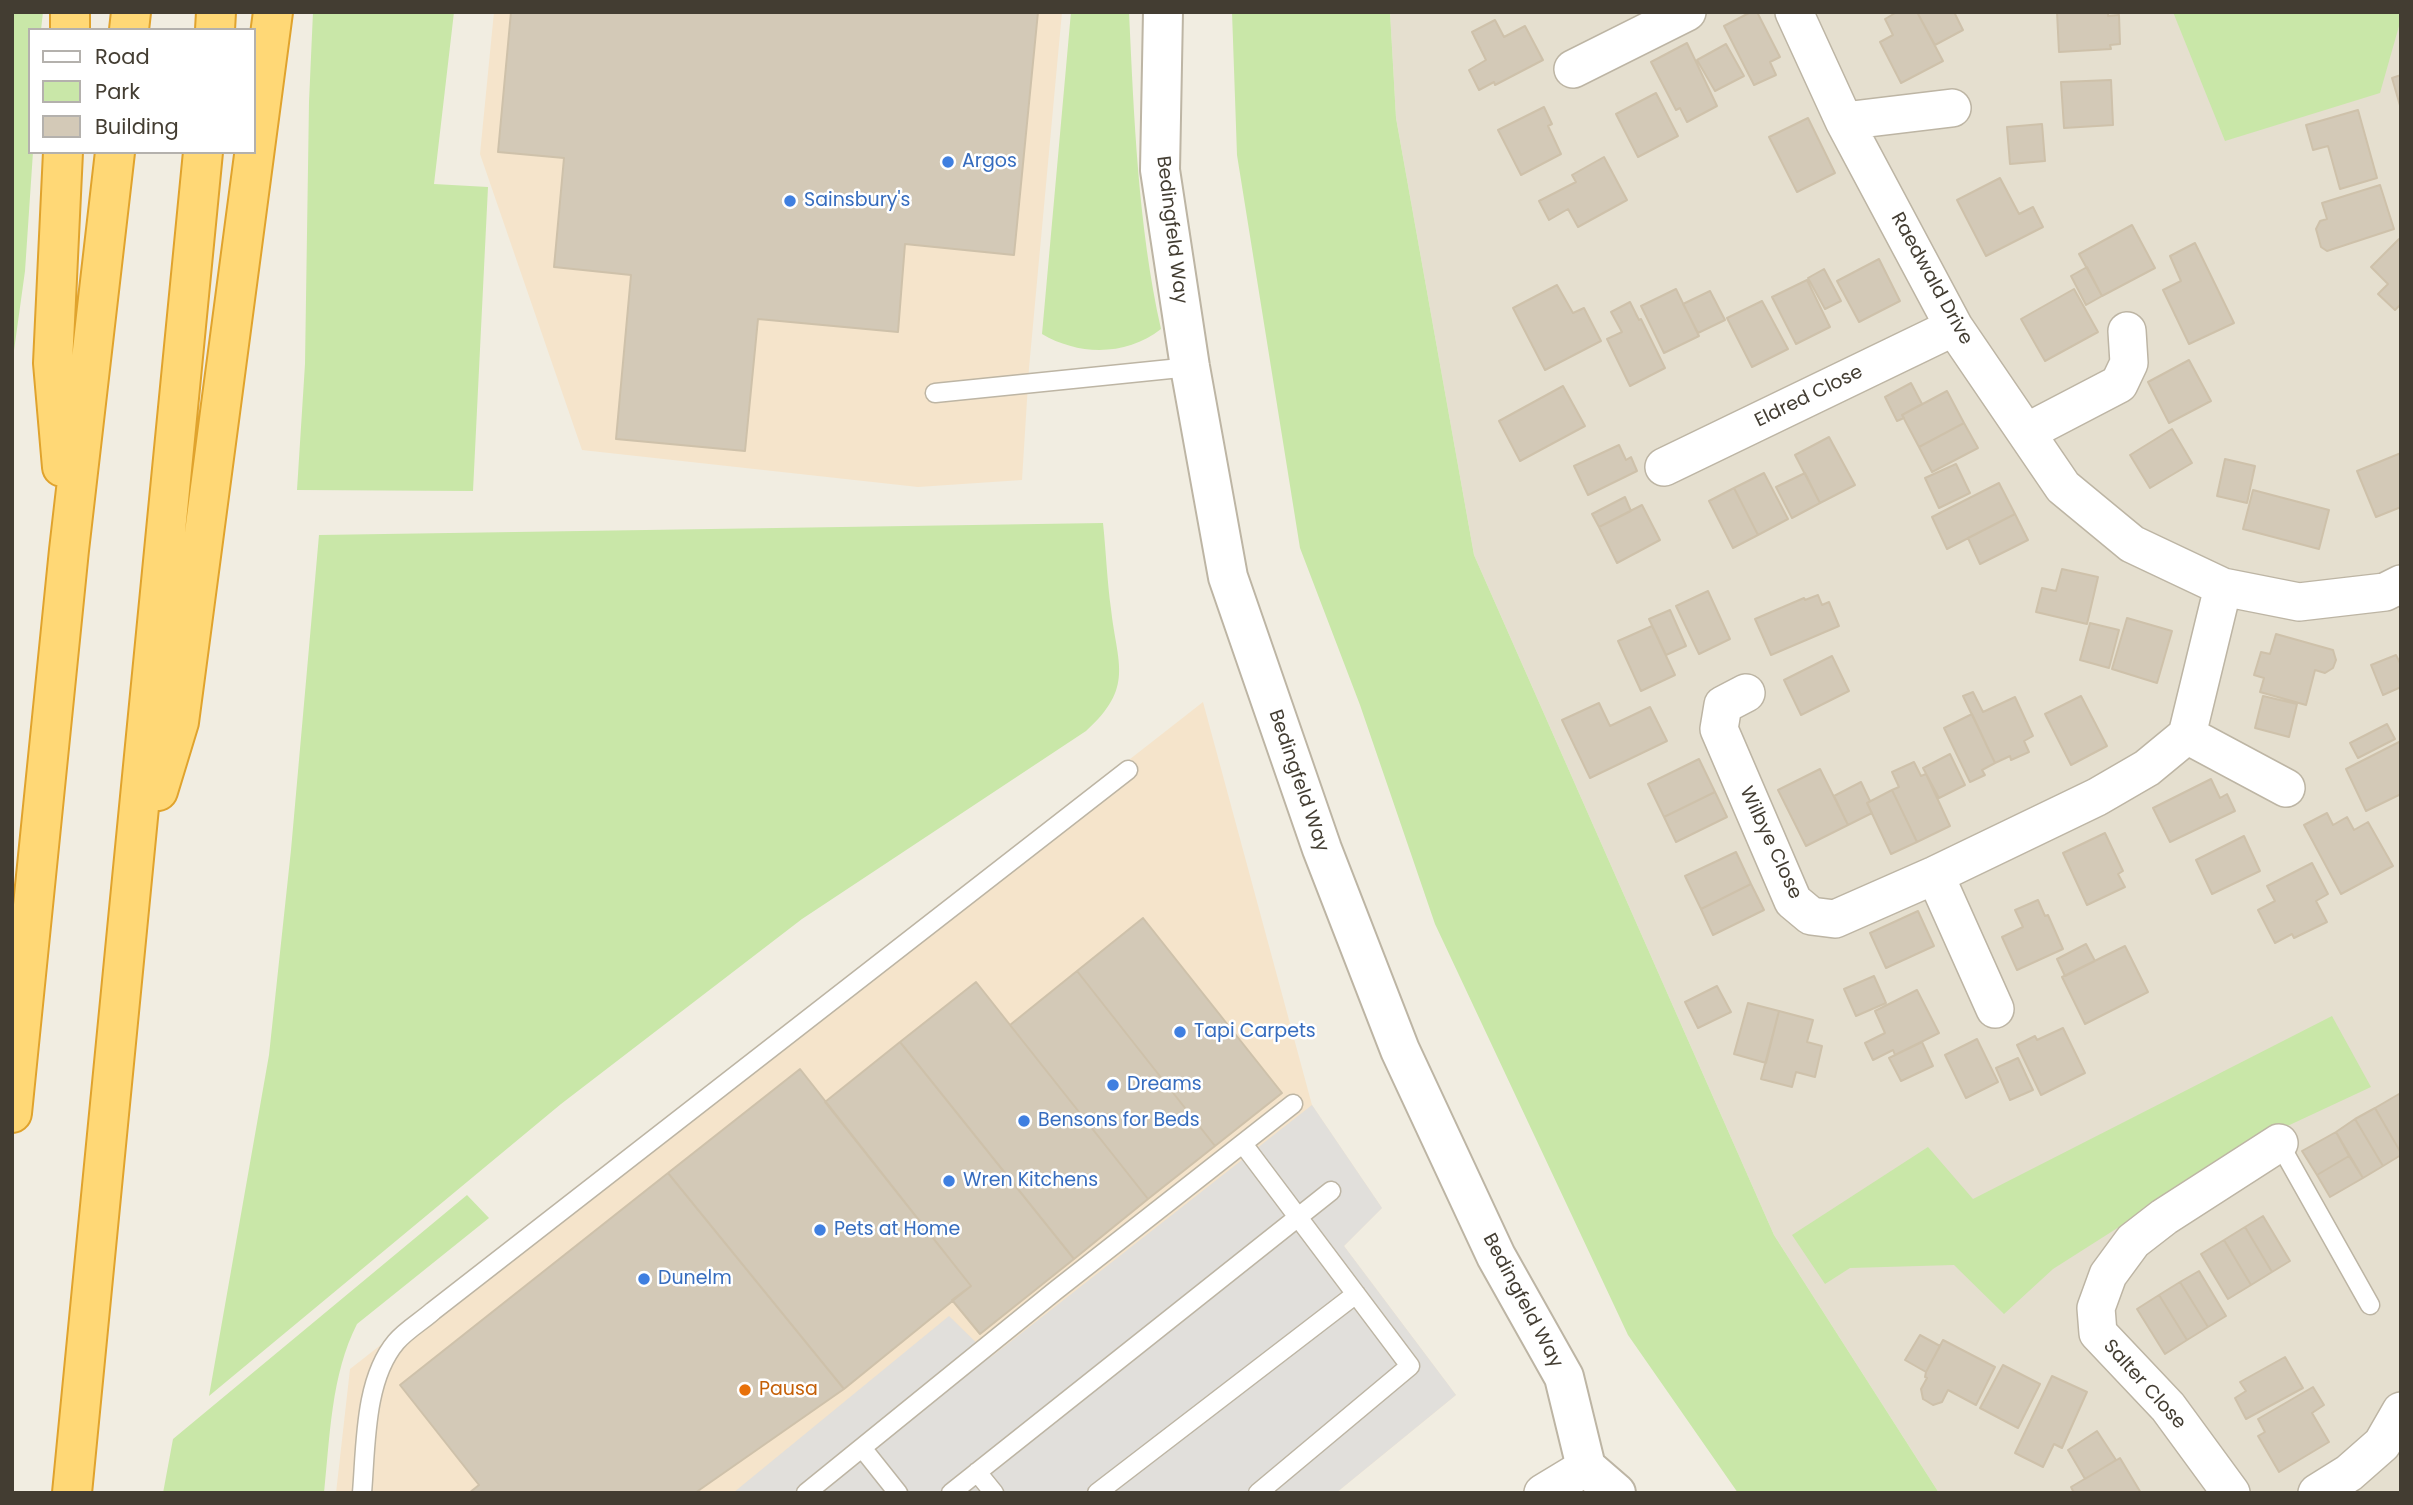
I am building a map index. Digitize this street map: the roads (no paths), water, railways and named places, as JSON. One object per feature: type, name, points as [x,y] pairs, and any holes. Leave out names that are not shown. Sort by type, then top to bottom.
[{"type":"highway","points":[[256,140],[273,12]]},
{"type":"highway","points":[[63,154],[53,363],[69,550]]},
{"type":"highway","points":[[12,1112],[69,550],[115,154]]},
{"type":"highway","points":[[72,1493],[203,154]]},
{"type":"highway","points":[[134,870],[179,722],[254,154]]},
{"type":"street","name":"Bedingfeld Way","points":[[1163,12],[1160,170],[1190,366],[1227,577],[1322,849],[1399,1050],[1496,1256],[1564,1377],[1586,1467]]},
{"type":"street","points":[[1573,69],[1687,12]]},
{"type":"street","name":"Raedwald Drive","points":[[1794,12],[1844,121],[1954,327],[2063,486],[2132,544],[2224,587],[2299,602],[2385,592],[2401,584]]},
{"type":"street","points":[[1844,121],[1952,108]]},
{"type":"street","name":"Eldred Close","points":[[1664,467],[1954,327]]},
{"type":"street","points":[[2026,432],[2119,384],[2129,363],[2127,331]]},
{"type":"street","points":[[2224,587],[2187,735],[2286,788]]},
{"type":"street","name":"Wilbye Close","points":[[1746,693],[1723,705],[1719,729],[1793,901],[1811,916],[1835,919],[2098,797],[2147,768],[2187,735]]},
{"type":"street","points":[[1934,875],[1995,1009]]},
{"type":"street","name":"Salter Close","points":[[2231,1493],[2168,1407],[2098,1333],[2096,1308],[2108,1275],[2133,1241],[2164,1217],[2279,1143]]},
{"type":"street","points":[[2317,1493],[2349,1473],[2382,1444],[2401,1410]]},
{"type":"street","points":[[1543,1493],[1586,1467],[1616,1493]]},
{"type":"lane","points":[[935,393],[1190,366]]},
{"type":"lane","points":[[362,1493],[369,1413],[380,1368],[397,1342],[444,1302],[1128,770]]},
{"type":"lane","points":[[806,1493],[1055,1291],[1293,1104]]},
{"type":"lane","points":[[2279,1143],[2370,1305]]},
{"type":"lane","points":[[1243,1144],[1410,1366],[1258,1493]]},
{"type":"lane","points":[[951,1493],[1331,1191]]},
{"type":"lane","points":[[1097,1493],[1356,1294]]},
{"type":"lane","points":[[863,1449],[898,1493]]},
{"type":"lane","points":[[977,1472],[994,1493]]},
{"type":"place","name":"Argos","points":[[948,162]]},
{"type":"place","name":"Sainsbury's","points":[[790,201]]},
{"type":"place","name":"Tapi Carpets","points":[[1180,1032]]},
{"type":"place","name":"Dreams","points":[[1113,1085]]},
{"type":"place","name":"Bensons for Beds","points":[[1024,1121]]},
{"type":"place","name":"Wren Kitchens","points":[[949,1181]]},
{"type":"place","name":"Pets at Home","points":[[820,1230]]},
{"type":"place","name":"Dunelm","points":[[644,1279]]},
{"type":"place","name":"Pausa","points":[[745,1390]]}]
